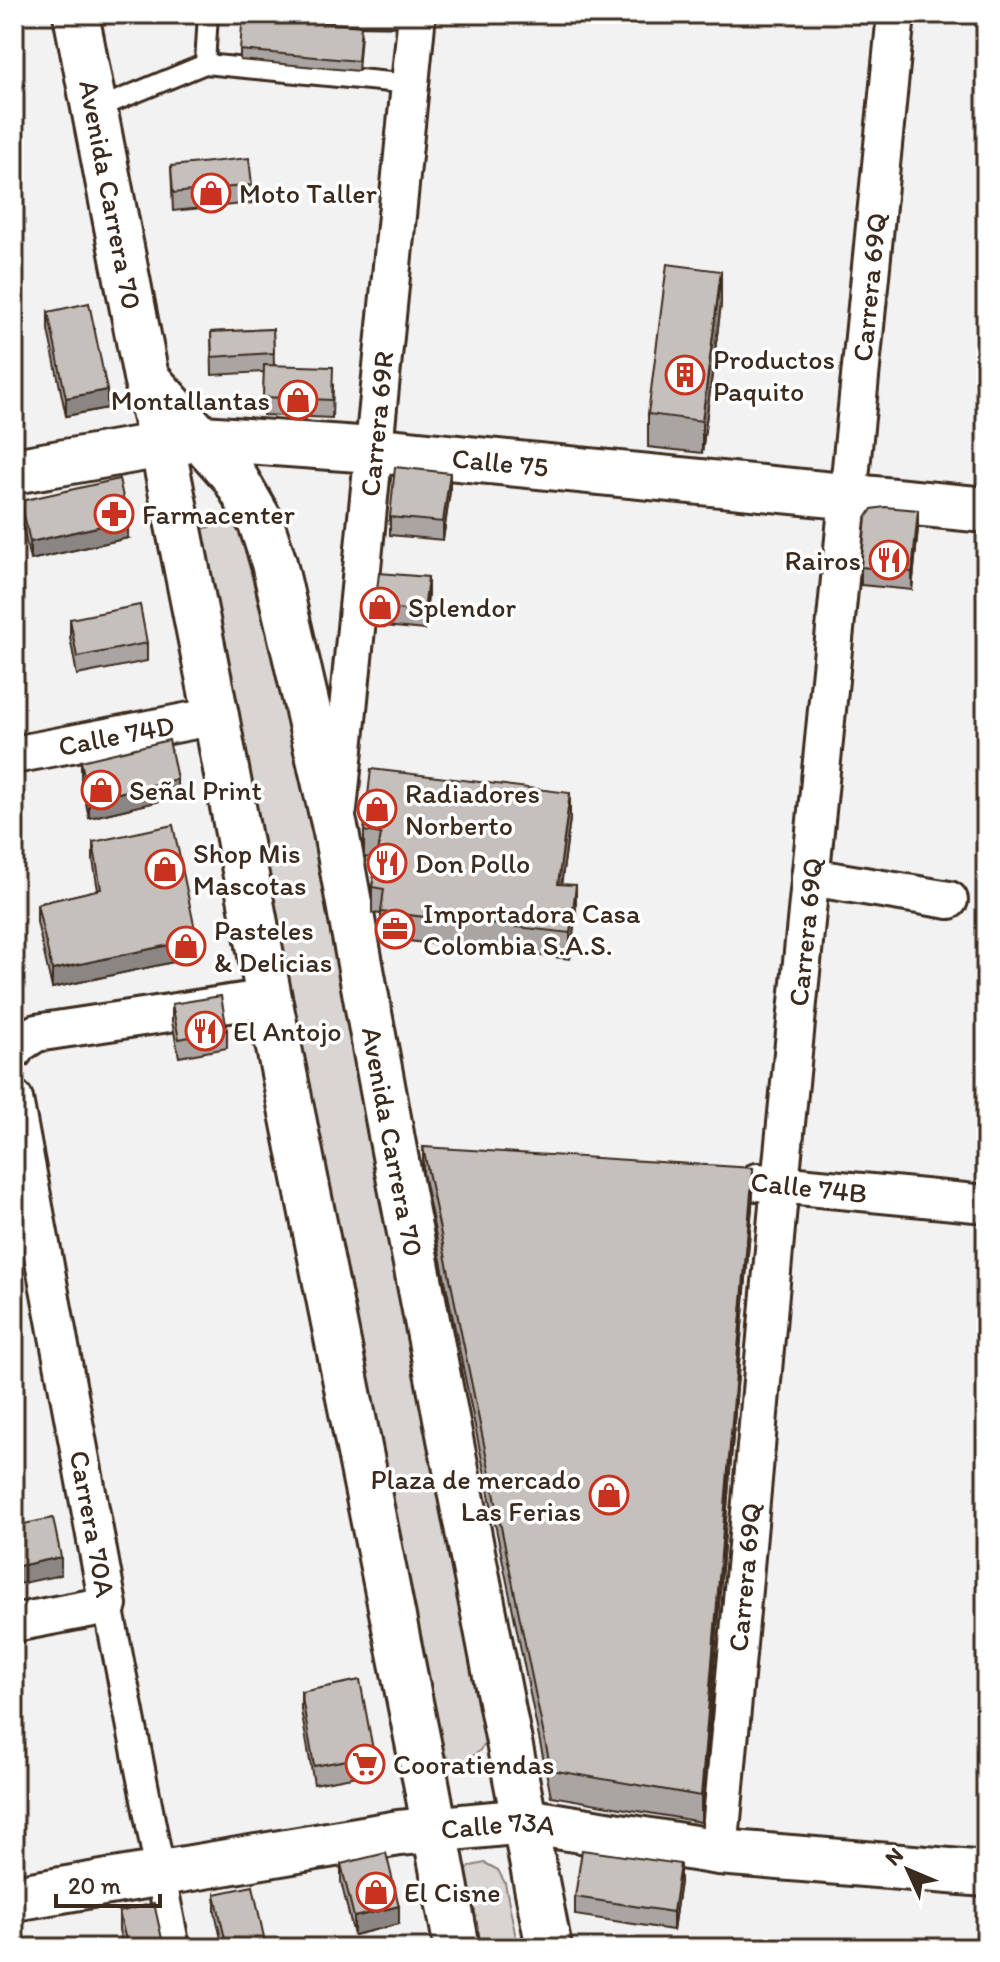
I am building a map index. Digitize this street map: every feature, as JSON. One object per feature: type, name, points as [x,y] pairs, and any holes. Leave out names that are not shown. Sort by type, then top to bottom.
[{"type":"main road","name":"Avenida Carrera 70","points":[[76,14],[146,377],[182,441],[216,716],[457,1948]]},
{"type":"main road","name":"Avenida Carrera 70","points":[[182,441],[234,476],[261,523],[274,563],[411,1147],[549,1948]]},
{"type":"main road","name":"Calle 75","points":[[14,471],[182,441],[373,450],[986,510]]},
{"type":"main road","name":"Calle 73A","points":[[14,1898],[331,1843],[525,1821],[719,1852],[986,1874]]},
{"type":"street","name":"Carrera 69Q","points":[[719,1852],[780,1184],[896,14]]},
{"type":"street","name":"Carrera 69R","points":[[336,832],[416,15]]},
{"type":"street","name":"Calle 74D","points":[[14,755],[216,716]]},
{"type":"street","points":[[810,877],[949,900]]},
{"type":"street","points":[[15,1048],[36,1033],[269,998]]},
{"type":"street","name":"Carrera 70A","points":[[14,1099],[175,1948]]},
{"type":"street","name":"Calle 74B","points":[[732,1179],[986,1204]]},
{"type":"street","points":[[14,1623],[108,1605]]},
{"type":"lane","points":[[205,64],[208,14]]},
{"type":"lane","points":[[283,14],[416,15]]},
{"type":"lane","points":[[94,110],[205,64],[410,84]]},
{"type":"shaded area","points":[[238,520],[269,648],[298,726],[487,1740],[472,1757],[458,1762],[446,1756],[437,1734],[202,529]]},
{"type":"shaded area","points":[[485,1863],[498,1870],[505,1883],[518,1948],[473,1948],[464,1872],[471,1866]]},
{"type":"building","points":[[243,14],[361,26],[358,61],[240,50]]},
{"type":"building","points":[[249,158],[252,185],[173,193],[171,166]]},
{"type":"building","name":"Productos Paquito","points":[[667,264],[721,271],[702,421],[648,414]]},
{"type":"building","points":[[89,303],[107,390],[66,398],[48,312]]},
{"type":"building","points":[[273,329],[274,353],[212,357],[211,332]]},
{"type":"building","points":[[264,365],[333,367],[332,400],[263,397]]},
{"type":"building","points":[[395,467],[450,473],[443,522],[390,517]]},
{"type":"building","points":[[119,479],[128,520],[30,542],[21,501]]},
{"type":"building","name":"Rairos","points":[[872,509],[918,510],[912,572],[861,567],[866,518]]},
{"type":"building","points":[[379,573],[428,577],[424,612],[375,607]]},
{"type":"building","points":[[140,605],[147,643],[77,657],[70,619]]},
{"type":"building","points":[[169,740],[177,779],[89,800],[81,761]]},
{"type":"building","points":[[371,769],[570,793],[558,884],[576,885],[570,933],[381,912],[384,889],[372,887],[381,834],[364,831]]},
{"type":"building","points":[[173,825],[197,939],[52,970],[37,904],[101,889],[93,842]]},
{"type":"building","points":[[221,996],[227,1030],[179,1039],[172,1004]]},
{"type":"building","name":"Plaza de mercado Las Ferias","points":[[423,1147],[753,1168],[701,1796],[551,1770]]},
{"type":"building","points":[[53,1518],[61,1557],[14,1567],[14,1526]]},
{"type":"building","points":[[360,1680],[374,1755],[314,1766],[301,1692]]},
{"type":"building","points":[[582,1850],[680,1864],[673,1912],[575,1897]]},
{"type":"building","points":[[386,1853],[399,1906],[354,1917],[341,1864]]},
{"type":"building","points":[[253,1886],[266,1947],[227,1948],[215,1894]]},
{"type":"building","points":[[154,1903],[164,1948],[128,1948],[119,1912]]},
{"type":"place","name":"Moto Taller","points":[[211,193]]},
{"type":"place","name":"Productos Paquito","points":[[685,375]]},
{"type":"place","name":"Montallantas","points":[[298,400]]},
{"type":"place","name":"Farmacenter","points":[[114,514]]},
{"type":"place","name":"Rairos","points":[[889,560]]},
{"type":"place","name":"Splendor","points":[[380,607]]},
{"type":"place","name":"Señal Print","points":[[101,790]]},
{"type":"place","name":"Radiadores Norberto","points":[[377,809]]},
{"type":"place","name":"Don Pollo","points":[[387,863]]},
{"type":"place","name":"Shop Mis Mascotas","points":[[165,869]]},
{"type":"place","name":"Importadora Casa Colombia S.A.S.","points":[[395,929]]},
{"type":"place","name":"Pasteles & Delicias","points":[[186,946]]},
{"type":"place","name":"El Antojo","points":[[205,1031]]},
{"type":"place","name":"Plaza de mercado Las Ferias","points":[[609,1495]]},
{"type":"place","name":"Cooratiendas","points":[[365,1764]]},
{"type":"place","name":"El Cisne","points":[[376,1892]]}]
